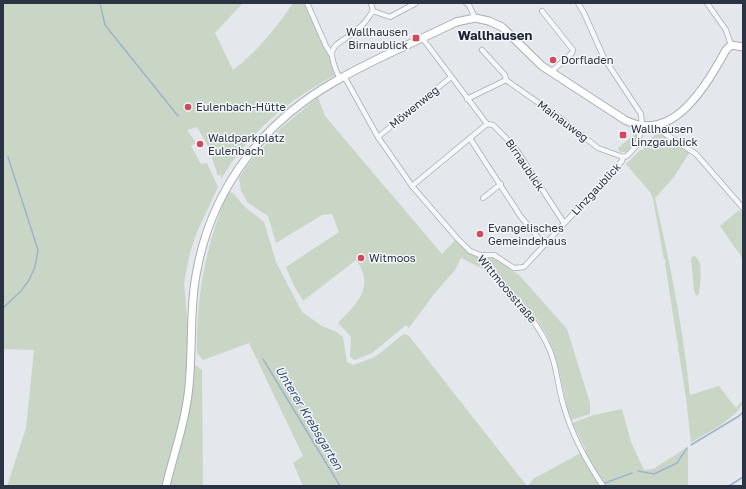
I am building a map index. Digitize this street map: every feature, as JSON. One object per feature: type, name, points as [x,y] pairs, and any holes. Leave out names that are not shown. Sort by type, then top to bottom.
[{"type":"main road","points":[[166,486],[184,423],[189,388],[192,303],[197,266],[205,235],[215,210],[239,166],[262,139],[297,106],[342,77],[456,22],[475,18],[489,21],[502,27],[551,72],[625,120],[642,126],[655,125],[683,111],[696,98],[726,50],[731,45],[743,47]]},
{"type":"street","name":"Wittmoosstraße","points":[[307,3],[331,54],[335,70],[342,77],[378,137],[412,186],[456,238],[470,251],[480,255],[483,264],[533,319],[546,341],[553,358],[563,405],[569,423],[590,467],[603,486]]},
{"type":"street","points":[[371,3],[373,11]]},
{"type":"street","points":[[373,11],[390,17],[416,3]]},
{"type":"street","points":[[466,3],[469,5],[475,18]]},
{"type":"street","points":[[578,3],[604,58],[641,114],[642,126]]},
{"type":"street","points":[[707,3],[726,30],[731,45]]},
{"type":"street","points":[[331,54],[333,47],[361,26],[373,11]]},
{"type":"street","points":[[542,11],[573,50],[572,54],[551,72]]},
{"type":"street","name":"Birnaublick","points":[[423,39],[487,124],[493,125],[514,146],[564,223]]},
{"type":"street","name":"Mainauweg","points":[[482,50],[505,75],[506,80],[563,120],[598,148],[623,157]]},
{"type":"street","name":"Möwenweg","points":[[378,137],[451,77]]},
{"type":"street","points":[[467,99],[506,80]]},
{"type":"street","points":[[412,186],[470,140],[487,124]]},
{"type":"street","points":[[655,125],[696,154],[743,208]]},
{"type":"street","name":"Linzgaublick","points":[[480,255],[494,255],[514,268],[524,266],[622,161],[623,157],[627,156],[636,145],[642,126]]},
{"type":"street","points":[[470,140],[501,184],[521,217],[544,245]]},
{"type":"street","points":[[483,198],[501,184]]},
{"type":"green space","points":[[3,3],[243,3],[215,33],[233,70],[266,39],[293,3],[307,3],[331,54],[338,74],[303,94],[272,118],[244,147],[221,179],[221,174],[218,176],[208,146],[197,127],[187,130],[196,143],[191,146],[201,164],[207,163],[218,187],[197,232],[190,253],[184,283],[191,362],[202,370],[203,486],[7,486],[26,428],[34,350],[3,349]]},
{"type":"green space","points":[[318,97],[325,116],[442,254],[457,238],[479,256],[479,261],[483,269],[461,258],[455,270],[434,294],[409,328],[406,325],[372,353],[355,360],[350,357],[351,337],[338,323],[357,302],[364,287],[362,270],[356,260],[303,301],[294,286],[286,267],[339,232],[332,214],[322,215],[276,243],[268,216],[248,203],[241,191],[239,178],[248,164],[280,129]]},
{"type":"green space","points":[[637,132],[638,134],[635,143],[626,152],[620,152],[618,148]]},
{"type":"green space","points":[[656,134],[661,134],[690,152],[673,178],[655,198],[676,296],[690,395],[719,386],[736,408],[743,400],[737,412],[730,418],[691,443],[686,398],[665,263],[666,261],[664,259],[653,199],[650,192],[626,164],[640,150],[644,150],[643,145]]},
{"type":"green space","points":[[228,192],[233,193],[245,207],[264,222],[276,262],[302,312],[322,326],[337,332],[343,337],[347,362],[353,365],[375,357],[401,336],[405,334],[409,336],[527,486],[303,486],[293,463],[303,456],[249,343],[203,360],[197,353],[198,311],[204,271],[214,231]]},
{"type":"green space","points":[[739,210],[743,214],[743,259],[720,226]]},
{"type":"green space","points":[[695,256],[700,263],[701,274],[699,294],[696,296],[691,259]]},
{"type":"green space","points":[[493,257],[519,275],[567,329],[590,403],[590,414],[571,420],[565,400],[559,369],[549,340],[530,310],[488,265],[485,259]]},
{"type":"green space","points":[[622,409],[631,442],[644,470],[653,469],[688,447],[688,486],[528,486],[533,479],[586,450],[572,423],[594,415]]},
{"type":"waterway","points":[[100,3],[105,25],[178,116]]},
{"type":"waterway","points":[[3,308],[21,291],[29,280],[35,267],[38,250],[8,157]]},
{"type":"waterway","name":"Unterer Krebsgarten","points":[[263,359],[340,486]]},
{"type":"waterway","points":[[691,445],[739,416],[743,412]]},
{"type":"waterway","points":[[638,471],[654,474],[677,463],[687,448]]},
{"type":"waterway","points":[[605,483],[632,473]]},
{"type":"waterway","points":[[729,486],[743,477]]},
{"type":"place","name":"Wallhausen Birnaublick","points":[[416,38]]},
{"type":"place","name":"Dorfladen","points":[[553,60]]},
{"type":"place","name":"Eulenbach-Hütte","points":[[188,107]]},
{"type":"place","name":"Wallhausen Linzgaublick","points":[[623,135]]},
{"type":"place","name":"Waldparkplatz Eulenbach","points":[[200,144]]},
{"type":"place","name":"Evangelisches Gemeindehaus","points":[[480,234]]},
{"type":"place","name":"Witmoos","points":[[361,258]]},
{"type":"district","name":"Wallhausen","points":[[495,35]]}]
